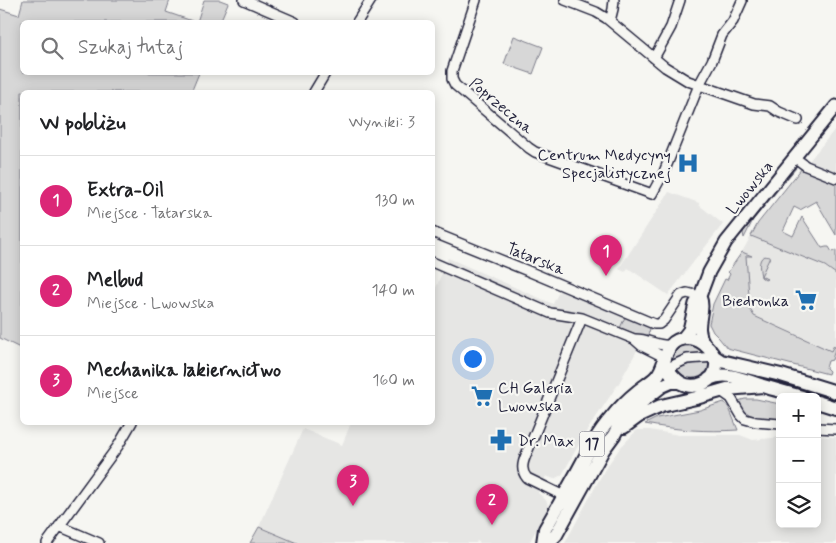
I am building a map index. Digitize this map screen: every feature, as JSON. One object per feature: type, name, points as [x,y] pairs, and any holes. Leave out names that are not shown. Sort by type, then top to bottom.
[{"type":"highway","points":[[677,342],[693,338],[705,345],[721,361],[759,369],[836,392]]},
{"type":"highway","name":"17","points":[[543,543],[546,530],[589,449],[605,424],[632,396],[655,378],[664,366],[666,352],[677,342]]},
{"type":"highway","points":[[710,379],[716,369],[715,357]]},
{"type":"highway","points":[[664,366],[680,382]]},
{"type":"highway","name":"17","points":[[548,543],[556,535],[603,450],[621,422],[633,409],[667,383],[680,382],[695,386],[703,384],[714,376],[724,376],[749,380],[788,393]]},
{"type":"highway","points":[[614,434],[639,416],[670,403],[696,398],[721,390],[763,386]]},
{"type":"highway","points":[[821,403],[836,408]]},
{"type":"main road","name":"Lwowska","points":[[677,342],[689,330],[695,304],[709,272],[726,242],[836,106]]},
{"type":"main road","name":"Lwowska","points":[[700,296],[702,305],[699,329],[705,345]]},
{"type":"street","points":[[244,0],[290,20]]},
{"type":"street","points":[[358,20],[371,0]]},
{"type":"street","name":"Poprzeczna","points":[[476,0],[452,68],[452,80],[455,85],[529,148],[540,154],[652,194],[664,172],[699,85]]},
{"type":"street","points":[[565,0],[596,12],[610,21],[654,58],[678,75],[699,85],[754,104],[770,106],[798,120]]},
{"type":"street","points":[[610,21],[614,0]]},
{"type":"street","points":[[654,58],[671,27],[680,0]]},
{"type":"street","points":[[699,85],[712,61],[722,36],[742,1]]},
{"type":"street","points":[[315,90],[324,75]]},
{"type":"street","points":[[794,157],[802,164],[836,178]]},
{"type":"street","name":"Tatarska","points":[[435,233],[654,324],[660,324],[664,320],[681,295],[687,293],[700,296]]},
{"type":"street","points":[[435,263],[550,313],[582,318],[634,339],[642,346],[660,355],[664,366],[687,359],[715,357]]},
{"type":"street","points":[[564,496],[527,478],[523,473],[522,467],[582,318]]},
{"type":"street","points":[[634,339],[642,339],[662,346],[677,342]]},
{"type":"street","points":[[721,390],[731,398],[741,415],[749,420],[776,423]]},
{"type":"street","points":[[47,543],[118,446],[130,425]]},
{"type":"street","points":[[821,428],[836,429]]},
{"type":"street","points":[[59,526],[99,543]]},
{"type":"shaded area","points":[[23,0],[170,0],[166,12],[189,20],[20,20],[20,75],[198,75],[192,90],[20,90],[20,348],[0,338],[0,9],[19,15]]},
{"type":"shaded area","points":[[204,0],[220,0],[228,3],[221,20],[198,20]]},
{"type":"shaded area","points":[[514,36],[543,47],[533,74],[504,64]]},
{"type":"shaded area","points":[[836,128],[836,173],[809,161]]},
{"type":"shaded area","points":[[796,168],[753,220],[744,238],[745,227],[791,171]]},
{"type":"shaded area","points":[[802,168],[836,182],[836,235],[816,201],[800,210],[794,207],[783,231],[793,236],[802,217],[822,248],[829,247],[832,252],[836,250],[836,274],[825,266],[751,236],[758,223]]},
{"type":"shaded area","points":[[669,192],[699,203],[699,205],[723,224],[668,295],[628,268],[625,272],[619,269]]},
{"type":"shaded area","points":[[751,236],[825,266],[836,274],[836,353],[754,316],[750,309],[746,256],[752,256],[742,252]]},
{"type":"shaded area","points":[[742,252],[752,256],[746,256],[750,309],[754,316],[831,351],[834,345],[835,349],[832,360],[828,361],[826,368],[829,371],[828,374],[727,348],[713,332],[709,324],[713,304],[725,279],[727,280],[730,274],[728,272]]},
{"type":"shaded area","points":[[764,256],[770,257],[761,276],[767,279],[765,280],[761,277],[760,265],[760,260]]},
{"type":"shaded area","points":[[448,258],[553,304],[560,289],[650,327],[619,383],[584,435],[562,475],[554,479],[546,476],[538,493],[547,502],[548,507],[529,543],[480,543],[477,541],[476,543],[297,543],[259,527],[303,429],[342,445],[350,425],[435,425],[435,290]]},
{"type":"shaded area","points":[[626,315],[651,326],[647,338],[620,328]]},
{"type":"shaded area","points":[[688,345],[698,348],[703,353],[686,354],[671,361],[673,354],[677,350]]},
{"type":"shaded area","points":[[711,363],[711,370],[701,380],[689,382],[673,371],[687,365]]},
{"type":"shaded area","points":[[632,387],[572,472],[571,470],[596,425],[613,404]]},
{"type":"shaded area","points":[[756,399],[776,403],[776,419],[750,415],[738,401]]},
{"type":"shaded area","points":[[724,402],[729,408],[738,430],[692,430],[645,424],[657,418],[700,410]]},
{"type":"shaded area","points":[[637,430],[650,430],[679,435],[740,435],[753,440],[776,437],[776,528],[821,528],[821,436],[836,437],[836,543],[565,543],[605,469],[620,448]]},
{"type":"shaded area","points":[[259,527],[297,543],[250,543]]},
{"type":"place","name":"Centrum Medycyny Specjalistycznej","points":[[688,163]]},
{"type":"place","name":"Extra-Oil","points":[[606,276]]},
{"type":"place","name":"Biedronka","points":[[806,300]]},
{"type":"place","name":"CH Galeria Lwowska","points":[[482,396]]},
{"type":"place","name":"Dr. Max","points":[[501,440]]},
{"type":"place","name":"Mechanika lakiernictwo","points":[[353,506]]},
{"type":"place","name":"Melbud","points":[[492,525]]}]
